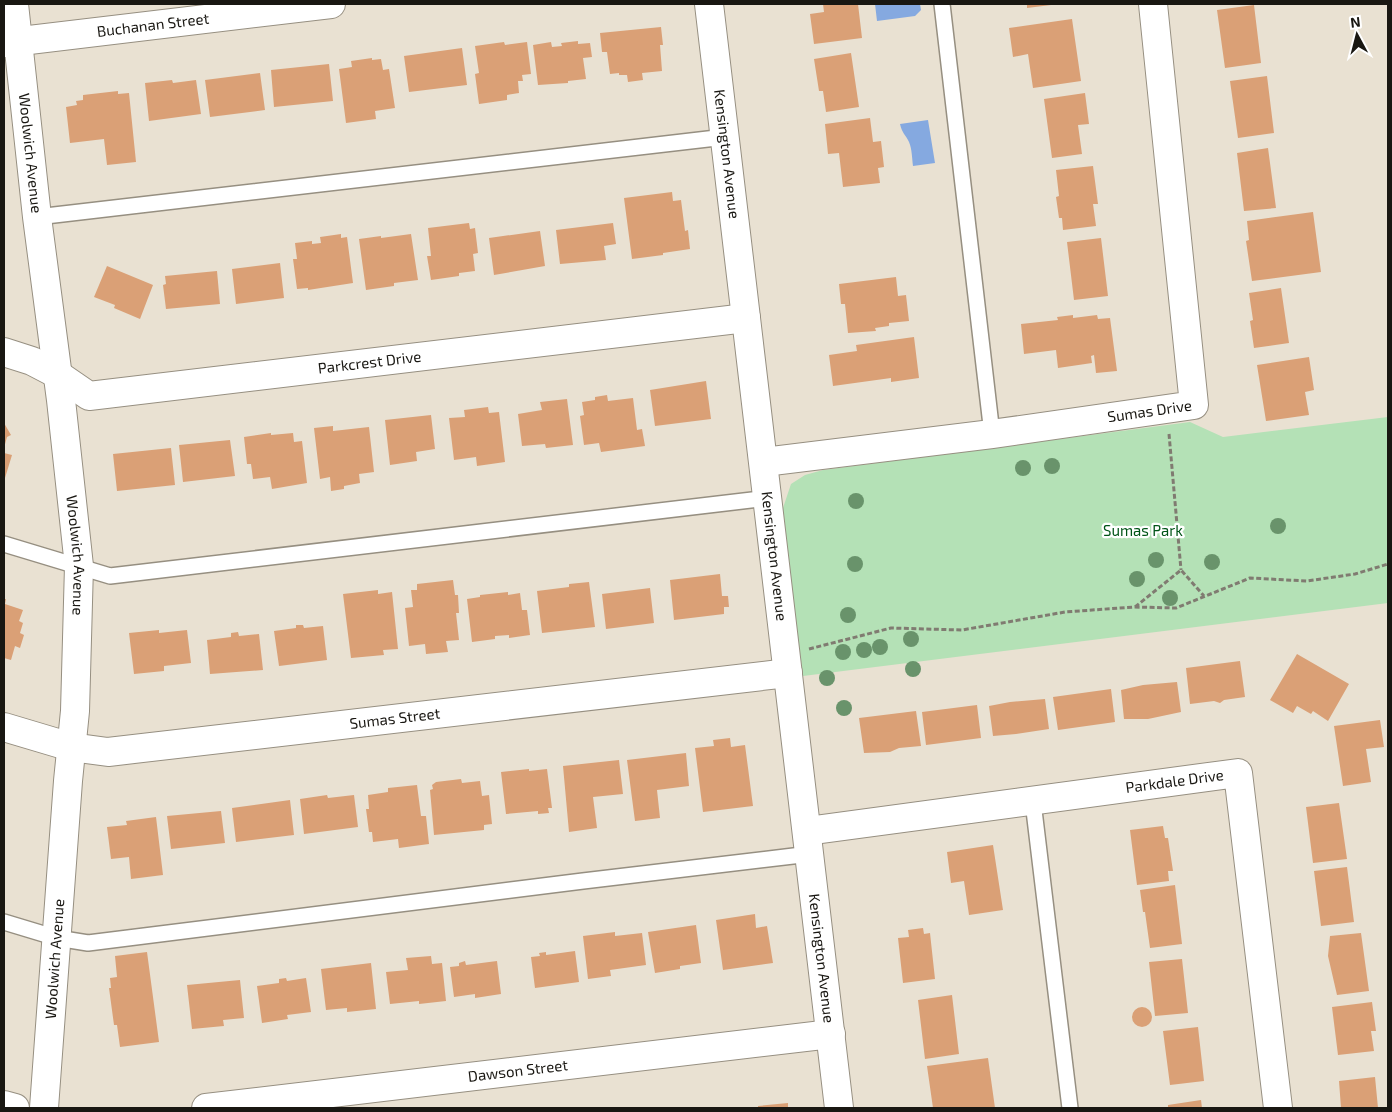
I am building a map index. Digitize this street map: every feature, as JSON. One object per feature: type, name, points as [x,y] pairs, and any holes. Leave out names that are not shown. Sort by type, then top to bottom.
[{"type":"street","name":"Woolwich Avenue","points":[[14,4],[11,42],[37,217],[79,566],[75,711],[44,1108]]},
{"type":"street","name":"Buchanan Street","points":[[11,42],[331,4]]},
{"type":"street","name":"Kensington Avenue","points":[[709,4],[768,498],[795,662],[808,843],[839,1108]]},
{"type":"street","name":"Sumas Drive","points":[[764,462],[992,434],[1194,405],[1153,4]]},
{"type":"street","name":"Parkcrest Drive","points":[[4,352],[28,359],[57,374],[89,396],[746,318]]},
{"type":"street","name":"Sumas Street","points":[[4,727],[71,747],[108,752],[795,662]]},
{"type":"street","name":"Parkdale Drive","points":[[808,843],[1033,802],[1238,773],[1278,1108]]},
{"type":"street","name":"Dawson Street","points":[[206,1108],[830,1034]]},
{"type":"street","points":[[4,1105],[15,1108]]},
{"type":"lane","points":[[942,4],[992,434]]},
{"type":"lane","points":[[37,217],[725,137]]},
{"type":"lane","points":[[4,544],[110,576],[768,498]]},
{"type":"lane","points":[[1033,802],[1070,1108]]},
{"type":"lane","points":[[4,922],[57,938],[88,943],[584,880],[808,843]]},
{"type":"path","points":[[1169,428],[1181,570],[1204,596]]},
{"type":"path","points":[[795,662],[891,628],[962,630],[1065,612],[1134,607],[1176,608],[1250,578],[1307,581],[1355,574],[1388,564]]},
{"type":"path","points":[[1134,607],[1181,570]]},
{"type":"green space","name":"Sumas Park","points":[[1388,417],[1388,603],[803,676],[781,514],[791,484],[805,475],[823,470],[1190,422],[1223,437]]},
{"type":"water","points":[[875,4],[920,4],[921,10],[915,16],[877,21]]},
{"type":"water","points":[[928,120],[935,163],[913,166],[910,145],[900,124]]},
{"type":"building","points":[[823,4],[858,4],[862,38],[814,44],[810,14],[824,12]]},
{"type":"building","points":[[1027,4],[1051,4],[1051,5],[1027,8]]},
{"type":"building","points":[[1254,5],[1261,63],[1225,68],[1217,10]]},
{"type":"building","points":[[1072,19],[1081,81],[1033,88],[1028,54],[1013,57],[1009,28]]},
{"type":"building","points":[[661,27],[663,45],[660,45],[662,71],[642,73],[643,80],[628,82],[627,75],[619,75],[619,73],[610,74],[607,52],[602,52],[600,33]]},
{"type":"building","points":[[578,41],[578,44],[590,43],[592,57],[583,58],[586,79],[568,81],[568,83],[538,85],[533,45],[551,42],[552,47],[562,46],[561,43]]},
{"type":"building","points":[[504,42],[505,45],[527,42],[531,74],[522,75],[523,81],[518,81],[519,93],[507,95],[507,100],[479,104],[475,74],[479,73],[475,46]]},
{"type":"building","points":[[462,48],[467,85],[409,92],[404,56]]},
{"type":"building","points":[[851,53],[859,107],[826,112],[823,91],[819,91],[814,59]]},
{"type":"building","points":[[372,58],[372,60],[381,59],[383,70],[389,69],[395,108],[375,111],[376,119],[346,123],[339,69],[352,67],[351,61]]},
{"type":"building","points":[[329,64],[333,101],[274,107],[271,70]]},
{"type":"building","points":[[260,73],[265,110],[210,117],[205,80]]},
{"type":"building","points":[[1267,76],[1274,133],[1238,138],[1230,81]]},
{"type":"building","points":[[172,80],[173,83],[196,80],[201,114],[149,121],[145,83]]},
{"type":"building","points":[[118,91],[118,94],[129,93],[136,162],[107,165],[104,139],[70,143],[66,107],[77,105],[76,101],[83,100],[83,95]]},
{"type":"building","points":[[1085,93],[1089,124],[1078,125],[1082,154],[1052,158],[1044,99]]},
{"type":"building","points":[[870,118],[873,142],[881,141],[884,167],[878,168],[880,183],[843,187],[839,153],[828,154],[825,124]]},
{"type":"building","points":[[1268,148],[1276,208],[1244,211],[1237,153]]},
{"type":"building","points":[[1093,166],[1098,204],[1093,204],[1096,226],[1063,230],[1062,218],[1059,218],[1056,197],[1059,196],[1056,170]]},
{"type":"building","points":[[672,192],[673,201],[681,200],[685,231],[688,230],[690,249],[632,259],[624,198]]},
{"type":"building","points":[[1313,212],[1321,272],[1252,281],[1246,241],[1249,240],[1247,221]]},
{"type":"building","points":[[469,223],[470,229],[475,228],[478,253],[473,254],[475,271],[459,273],[459,276],[431,280],[427,256],[431,256],[428,228]]},
{"type":"building","points":[[613,223],[616,244],[604,246],[606,260],[560,264],[556,230]]},
{"type":"building","points":[[540,231],[545,266],[494,275],[489,238]]},
{"type":"building","points":[[341,234],[341,238],[347,237],[353,283],[308,290],[308,288],[297,289],[293,259],[297,259],[295,243],[312,241],[312,244],[321,243],[320,237]]},
{"type":"building","points":[[411,234],[418,280],[394,283],[394,286],[366,290],[359,239]]},
{"type":"building","points":[[1101,238],[1108,296],[1074,300],[1067,242]]},
{"type":"building","points":[[280,263],[284,298],[236,304],[232,269]]},
{"type":"building","points":[[107,266],[153,285],[140,319],[114,308],[115,305],[94,297]]},
{"type":"building","points":[[217,271],[220,304],[166,309],[163,285],[166,284],[165,276]]},
{"type":"building","points":[[896,277],[898,296],[906,295],[909,321],[889,323],[889,326],[875,328],[876,331],[848,333],[845,304],[841,304],[839,284]]},
{"type":"building","points":[[1281,288],[1289,343],[1254,348],[1250,321],[1253,320],[1249,293]]},
{"type":"building","points":[[1073,315],[1073,318],[1097,315],[1098,319],[1110,318],[1117,371],[1096,373],[1094,355],[1091,356],[1092,363],[1058,368],[1056,350],[1024,354],[1021,324],[1058,320],[1057,317]]},
{"type":"building","points":[[914,337],[919,378],[891,382],[891,378],[833,386],[829,355],[857,351],[856,345]]},
{"type":"building","points":[[1309,357],[1314,390],[1305,392],[1309,415],[1266,421],[1257,365]]},
{"type":"building","points":[[706,381],[711,419],[655,426],[650,390]]},
{"type":"building","points":[[607,395],[608,401],[633,398],[637,430],[642,429],[645,446],[601,452],[599,443],[584,445],[580,416],[584,415],[582,402],[595,400],[595,397]]},
{"type":"building","points":[[567,399],[573,445],[546,448],[545,444],[522,446],[518,414],[542,410],[540,402]]},
{"type":"building","points":[[488,407],[489,413],[499,412],[505,462],[477,466],[476,457],[454,460],[449,418],[465,417],[464,410]]},
{"type":"building","points":[[431,415],[435,449],[416,452],[417,461],[390,465],[385,420]]},
{"type":"building","points":[[4,423],[11,435],[7,437],[4,448]]},
{"type":"building","points":[[333,426],[333,431],[369,427],[374,472],[359,474],[360,483],[344,486],[344,489],[331,491],[330,477],[320,479],[314,428]]},
{"type":"building","points":[[271,433],[271,435],[293,433],[294,442],[302,441],[307,483],[272,489],[270,477],[253,479],[251,464],[247,464],[244,437]]},
{"type":"building","points":[[230,440],[235,476],[183,482],[179,445]]},
{"type":"building","points":[[171,448],[175,485],[117,491],[113,454]]},
{"type":"building","points":[[4,453],[12,455],[5,478],[4,478]]},
{"type":"building","points":[[720,574],[722,596],[728,596],[729,607],[724,607],[724,614],[674,620],[670,580]]},
{"type":"building","points":[[453,580],[455,595],[458,595],[459,613],[456,613],[459,640],[446,641],[448,652],[426,654],[425,644],[409,646],[405,608],[413,607],[411,590],[417,590],[417,584]]},
{"type":"building","points":[[589,582],[595,627],[542,633],[537,591],[569,587],[569,584]]},
{"type":"building","points":[[650,588],[654,623],[606,629],[602,594]]},
{"type":"building","points":[[378,590],[378,594],[392,592],[398,649],[383,650],[384,655],[351,658],[343,594]]},
{"type":"building","points":[[508,592],[508,595],[520,593],[522,610],[527,610],[530,635],[509,638],[509,635],[495,636],[495,639],[472,642],[467,599],[480,597],[480,595]]},
{"type":"building","points":[[4,599],[6,599],[5,604],[23,610],[19,621],[23,623],[20,633],[24,635],[20,648],[15,646],[11,660],[4,658]]},
{"type":"building","points":[[296,625],[303,625],[304,628],[323,626],[327,660],[279,666],[274,631],[296,628]]},
{"type":"building","points":[[159,630],[159,633],[187,630],[191,663],[164,666],[164,671],[134,674],[129,633]]},
{"type":"building","points":[[238,632],[239,636],[259,634],[263,670],[210,674],[207,640],[231,637],[231,633]]},
{"type":"building","points":[[1297,654],[1349,684],[1328,721],[1313,711],[1311,714],[1297,706],[1293,713],[1270,700]]},
{"type":"building","points":[[1240,661],[1245,697],[1224,700],[1220,703],[1214,701],[1190,704],[1186,668]]},
{"type":"building","points":[[1177,682],[1181,712],[1148,719],[1124,719],[1121,690],[1143,685]]},
{"type":"building","points":[[1111,689],[1115,722],[1058,730],[1053,697]]},
{"type":"building","points":[[1045,699],[1049,729],[993,736],[989,706]]},
{"type":"building","points":[[977,705],[981,738],[926,745],[922,712]]},
{"type":"building","points":[[916,711],[921,746],[899,748],[890,752],[864,753],[859,718]]},
{"type":"building","points":[[1380,720],[1384,747],[1366,749],[1371,782],[1343,786],[1334,726]]},
{"type":"building","points":[[730,738],[731,747],[745,745],[753,806],[703,812],[695,748],[714,746],[713,740]]},
{"type":"building","points":[[686,753],[689,786],[657,790],[660,818],[635,821],[627,760]]},
{"type":"building","points":[[619,760],[623,794],[593,797],[597,828],[569,832],[563,766]]},
{"type":"building","points":[[529,769],[529,771],[547,769],[552,808],[548,808],[549,813],[538,814],[538,811],[506,814],[501,772]]},
{"type":"building","points":[[461,779],[462,783],[480,781],[482,796],[489,795],[492,824],[484,825],[484,830],[434,835],[430,790],[433,789],[432,785],[436,782]]},
{"type":"building","points":[[417,785],[421,816],[426,816],[429,844],[399,848],[398,839],[373,842],[372,832],[369,832],[366,809],[369,809],[368,795],[388,792],[388,788]]},
{"type":"building","points":[[327,795],[328,798],[354,795],[358,827],[304,834],[300,799]]},
{"type":"building","points":[[290,800],[294,835],[236,842],[232,808]]},
{"type":"building","points":[[1339,803],[1347,859],[1313,863],[1306,807]]},
{"type":"building","points":[[221,811],[225,843],[171,849],[167,816]]},
{"type":"building","points":[[156,817],[163,875],[131,879],[129,857],[111,859],[107,827],[127,825],[126,821]]},
{"type":"building","points":[[1163,826],[1165,838],[1168,838],[1173,871],[1168,871],[1169,881],[1137,885],[1130,830]]},
{"type":"building","points":[[993,845],[1003,910],[969,915],[964,881],[951,883],[947,852]]},
{"type":"building","points":[[1347,867],[1354,922],[1321,926],[1314,871]]},
{"type":"building","points":[[1175,885],[1182,944],[1150,948],[1140,890]]},
{"type":"building","points":[[755,914],[756,928],[767,926],[773,963],[723,970],[716,920]]},
{"type":"building","points":[[696,925],[701,963],[680,966],[680,969],[655,973],[648,932]]},
{"type":"building","points":[[923,928],[924,934],[930,933],[935,979],[903,983],[898,938],[909,937],[908,930]]},
{"type":"building","points":[[615,932],[615,936],[642,933],[646,965],[610,970],[611,976],[588,979],[583,936]]},
{"type":"building","points":[[1361,933],[1369,991],[1337,995],[1328,956],[1330,936]]},
{"type":"building","points":[[575,951],[579,982],[535,988],[531,957],[540,956],[539,953],[546,952],[546,955]]},
{"type":"building","points":[[147,952],[159,1042],[120,1047],[117,1025],[114,1025],[109,988],[111,988],[110,978],[117,977],[115,956]]},
{"type":"building","points":[[431,956],[432,964],[442,963],[446,1001],[419,1004],[419,1001],[390,1004],[386,972],[408,970],[406,958]]},
{"type":"building","points":[[1182,959],[1188,1013],[1155,1016],[1149,962]]},
{"type":"building","points":[[465,961],[466,965],[497,961],[501,994],[475,998],[475,994],[454,997],[450,967],[459,966],[459,963]]},
{"type":"building","points":[[371,963],[376,1009],[347,1012],[347,1008],[326,1010],[321,969]]},
{"type":"building","points":[[286,978],[287,981],[306,978],[311,1012],[287,1015],[288,1019],[262,1023],[257,986],[279,983],[279,979]]},
{"type":"building","points":[[240,980],[244,1018],[223,1020],[224,1026],[192,1029],[187,985]]},
{"type":"building","points":[[952,995],[959,1054],[925,1059],[918,1000]]},
{"type":"building","points":[[1372,1002],[1376,1031],[1371,1031],[1374,1051],[1338,1055],[1332,1007]]},
{"type":"building","points":[[1142,1007],[1149,1010],[1152,1017],[1149,1024],[1142,1027],[1135,1024],[1132,1017],[1135,1010]]},
{"type":"building","points":[[1198,1027],[1204,1081],[1170,1085],[1163,1031]]},
{"type":"building","points":[[988,1058],[995,1108],[933,1108],[927,1066]]},
{"type":"building","points":[[1375,1077],[1378,1108],[1341,1108],[1339,1081]]},
{"type":"building","points":[[1201,1100],[1202,1108],[1168,1108],[1168,1105]]},
{"type":"building","points":[[788,1103],[788,1108],[758,1108],[758,1106]]}]
